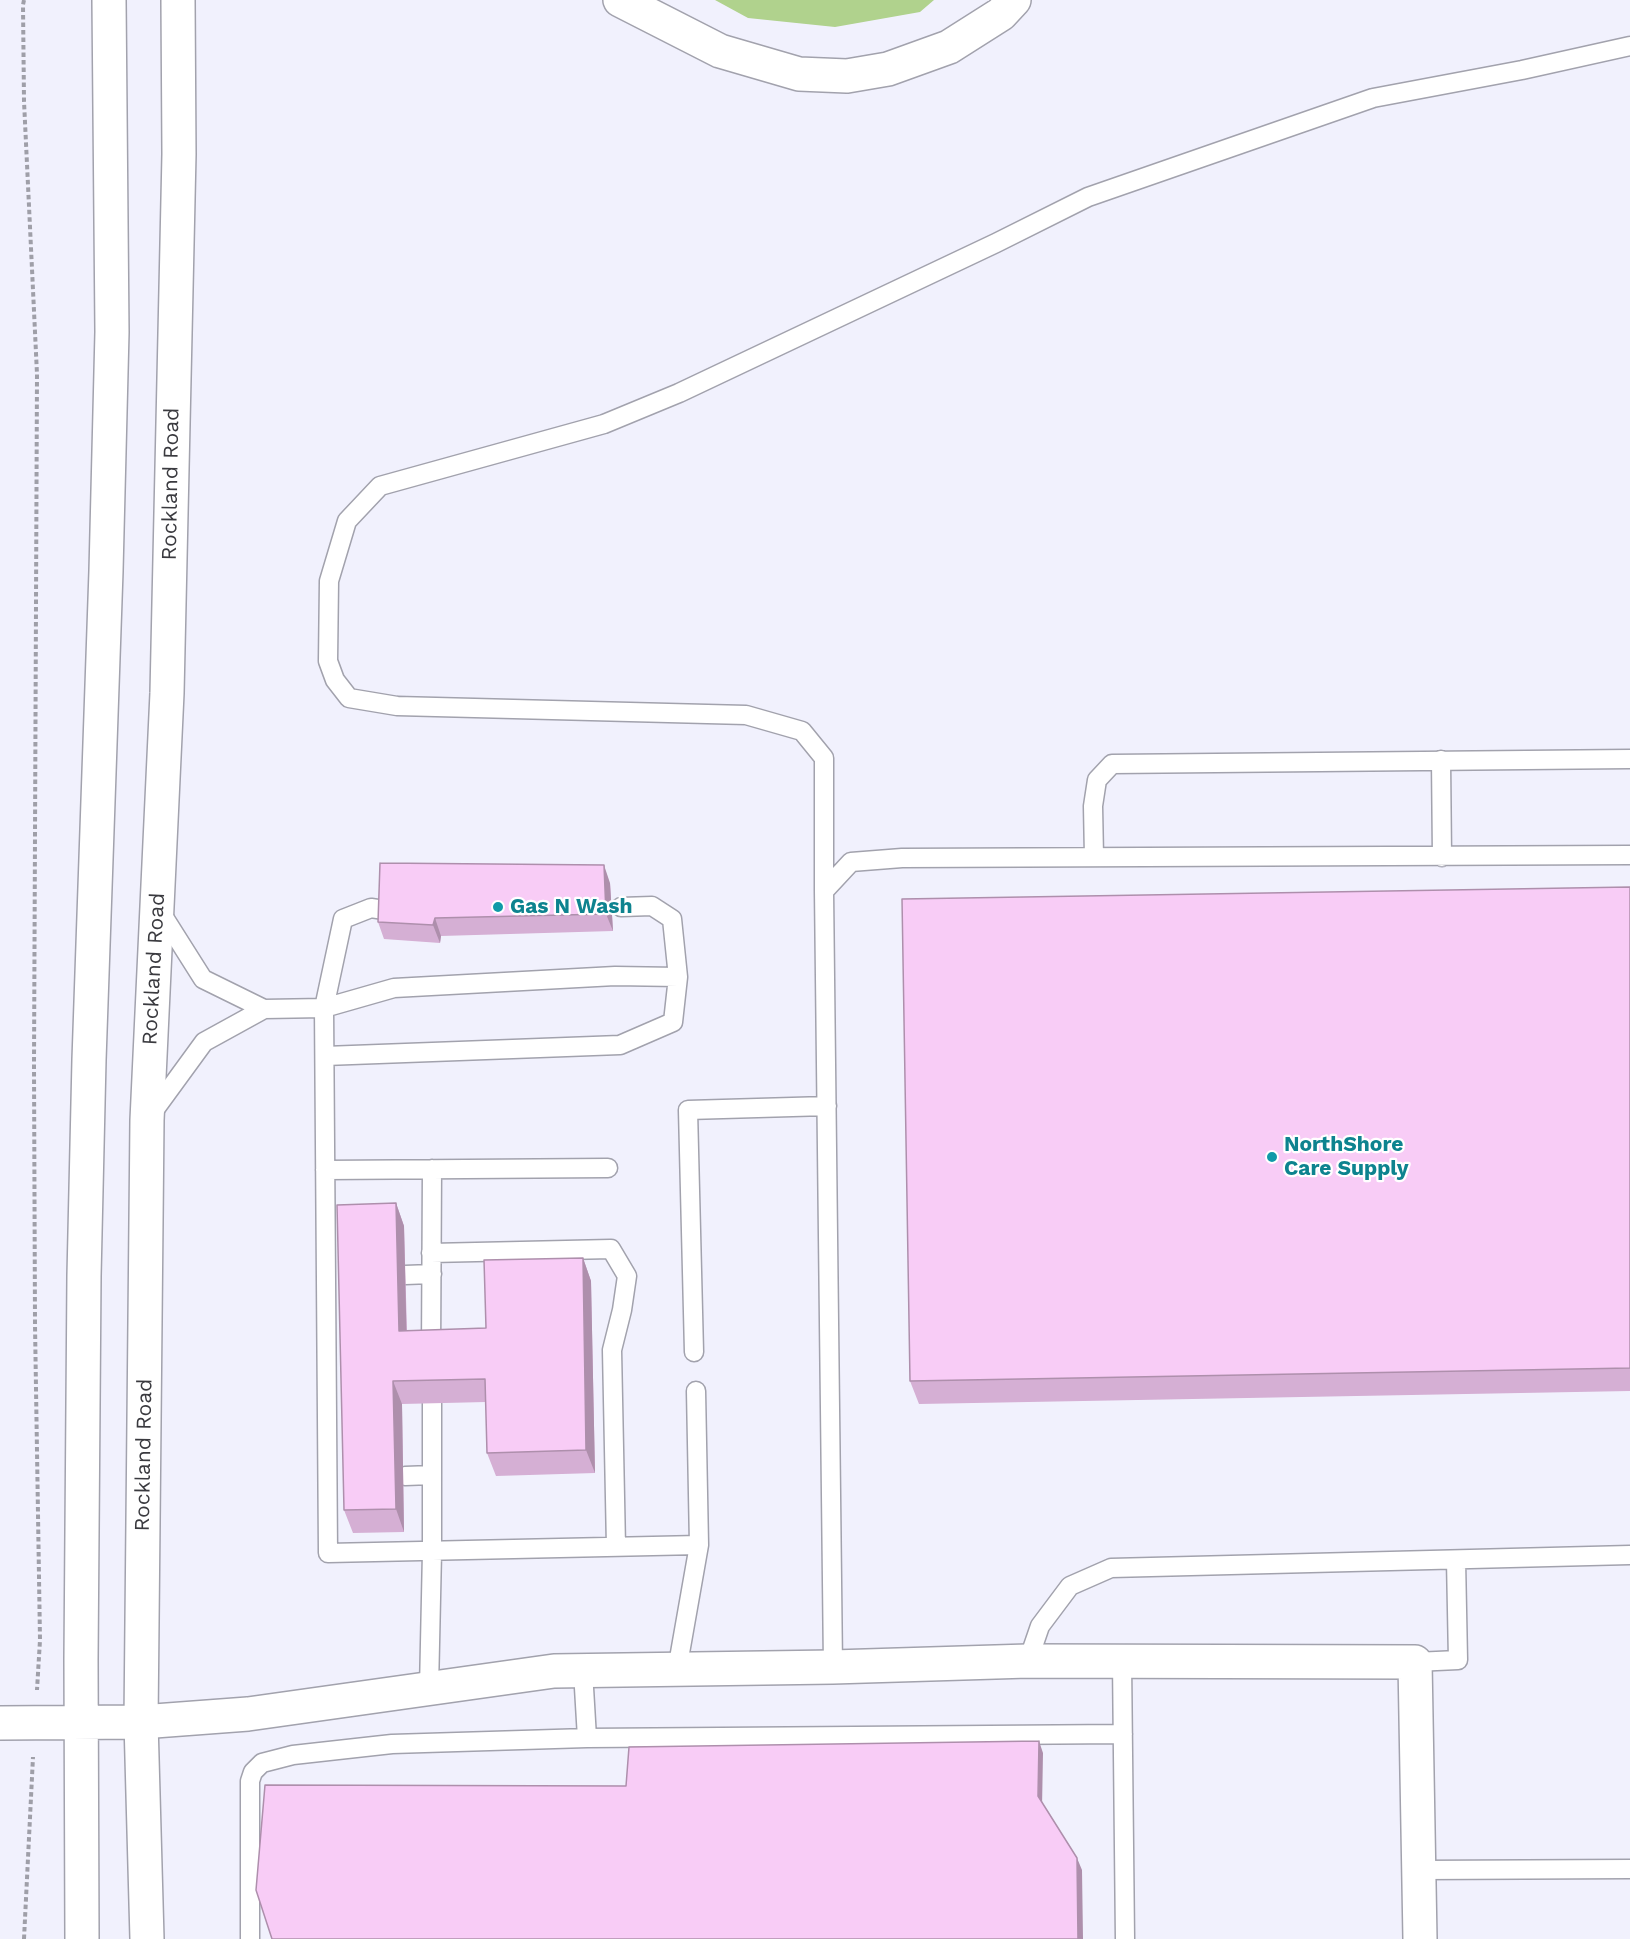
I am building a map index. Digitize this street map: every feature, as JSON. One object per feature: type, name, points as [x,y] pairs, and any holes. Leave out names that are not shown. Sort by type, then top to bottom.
[{"type":"main road","points":[[82,1939],[81,1722],[85,1242],[112,332],[109,0]]},
{"type":"main road","name":"Rockland Road","points":[[147,1939],[141,1722],[147,1120],[167,682],[179,154],[178,0]]},
{"type":"main road","points":[[621,0],[720,51],[799,74],[847,76],[888,69],[949,47],[1001,14],[1014,0]]},
{"type":"main road","points":[[0,1723],[141,1722],[248,1714],[554,1671],[833,1667],[1028,1661],[1415,1662],[1420,1939]]},
{"type":"lane","points":[[833,1667],[824,758],[802,731],[746,715],[398,706],[349,698],[335,680],[328,661],[329,581],[347,521],[380,486],[604,424],[690,388],[996,243],[1088,196],[1373,98],[1522,70],[1630,46]]},
{"type":"lane","points":[[1094,858],[1093,806],[1098,780],[1112,764],[1630,759]]},
{"type":"lane","points":[[1441,760],[1442,856]]},
{"type":"lane","points":[[824,891],[850,862],[902,858],[1630,855]]},
{"type":"lane","points":[[157,906],[203,980],[264,1009],[324,1008],[394,988],[615,976],[678,977]]},
{"type":"lane","points":[[325,1056],[620,1046],[673,1022],[678,977],[672,919],[652,906],[621,907]]},
{"type":"lane","points":[[384,910],[371,908],[343,919],[324,1008],[326,1275],[336,1371],[336,1476],[328,1553],[699,1545]]},
{"type":"lane","points":[[147,1120],[204,1042],[264,1009]]},
{"type":"lane","points":[[694,1352],[688,1110],[827,1106]]},
{"type":"lane","points":[[326,1170],[608,1168]]},
{"type":"lane","points":[[431,1352],[432,1169]]},
{"type":"lane","points":[[431,1253],[611,1250],[627,1276],[622,1310],[612,1350],[616,1547]]},
{"type":"lane","points":[[405,1275],[432,1274]]},
{"type":"lane","points":[[326,1275],[345,1275]]},
{"type":"lane","points":[[677,1670],[699,1545],[696,1391]]},
{"type":"lane","points":[[429,1689],[432,1393]]},
{"type":"lane","points":[[405,1476],[432,1475]]},
{"type":"lane","points":[[1028,1661],[1040,1626],[1070,1586],[1111,1568],[1630,1555]]},
{"type":"lane","points":[[1415,1662],[1458,1660],[1456,1560]]},
{"type":"lane","points":[[1122,1661],[1125,1939]]},
{"type":"lane","points":[[583,1671],[587,1738]]},
{"type":"lane","points":[[250,1939],[250,1782],[253,1772],[262,1763],[293,1755],[392,1744],[587,1738],[1123,1734]]},
{"type":"lane","points":[[1420,1870],[1630,1869]]},
{"type":"path","points":[[24,0],[22,5],[24,101],[36,374],[33,1066],[34,1325],[40,1640]]},
{"type":"path","points":[[24,1939],[32,1775]]},
{"type":"green space","points":[[715,0],[934,0],[920,12],[835,27],[748,18]]},
{"type":"building","name":"Gas N Wash","points":[[380,863],[604,865],[606,914],[435,918],[433,925],[378,922]]},
{"type":"building","name":"NorthShore Care Supply","points":[[1630,887],[1630,1368],[910,1381],[902,899]]},
{"type":"building","points":[[396,1203],[399,1331],[486,1328],[484,1260],[583,1258],[586,1450],[487,1453],[485,1379],[393,1381],[396,1509],[344,1510],[337,1205]]},
{"type":"building","points":[[1039,1741],[1038,1796],[1077,1858],[1078,1939],[272,1939],[256,1890],[265,1785],[626,1786],[629,1747]]},
{"type":"place","name":"Gas N Wash","points":[[498,907]]},
{"type":"place","name":"NorthShore Care Supply","points":[[1272,1157]]}]
